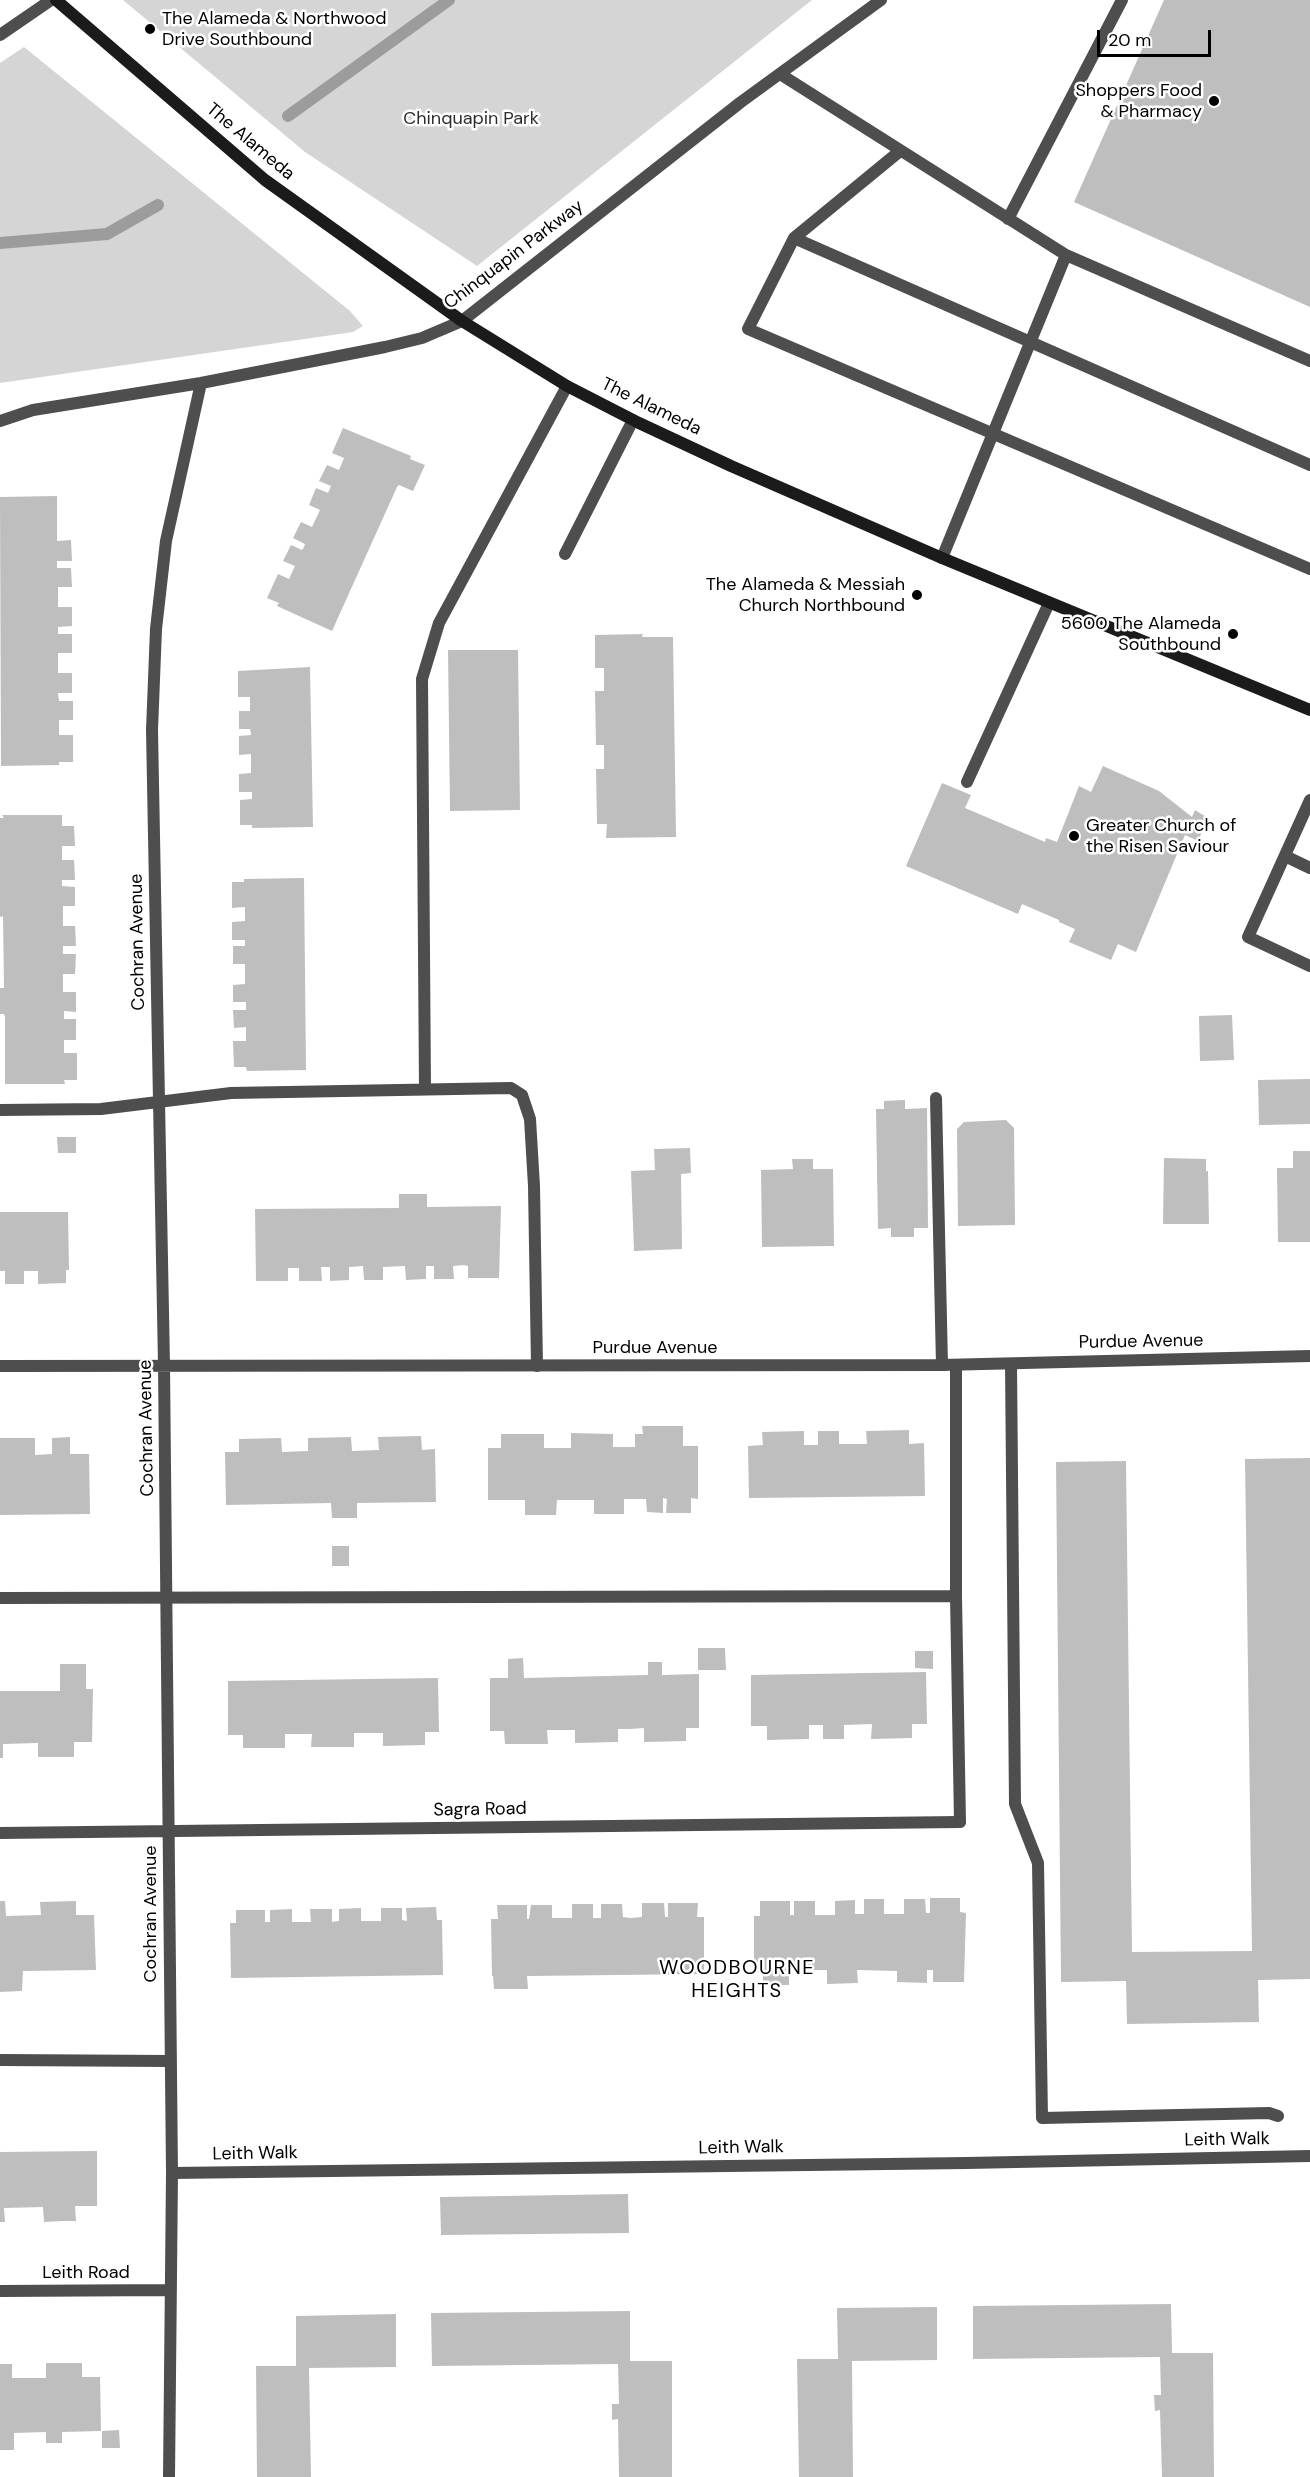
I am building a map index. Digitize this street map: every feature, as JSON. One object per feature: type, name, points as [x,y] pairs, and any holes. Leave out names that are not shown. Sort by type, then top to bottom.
[{"type":"main road","name":"The Alameda","points":[[56,0],[265,180],[462,321],[567,386],[731,466],[942,558],[1310,710]]},
{"type":"street","points":[[0,35],[51,0]]},
{"type":"street","name":"Chinquapin Parkway","points":[[0,421],[33,410],[201,383],[385,347],[422,338],[462,321],[741,102],[881,0]]},
{"type":"street","points":[[1008,219],[1122,0]]},
{"type":"street","points":[[780,74],[1066,255],[1310,361]]},
{"type":"street","points":[[900,151],[794,238],[748,329],[1310,569]]},
{"type":"street","points":[[794,238],[1310,465]]},
{"type":"street","points":[[942,558],[1066,255]]},
{"type":"street","name":"Cochran Avenue","points":[[169,2477],[172,2173],[164,1365],[152,730],[156,629],[166,542],[201,383]]},
{"type":"street","points":[[426,1089],[422,679],[439,623],[567,386]]},
{"type":"street","points":[[565,554],[633,420]]},
{"type":"street","points":[[967,782],[1049,603]]},
{"type":"street","points":[[1310,800],[1248,937],[1310,966]]},
{"type":"street","points":[[1284,856],[1310,868]]},
{"type":"street","points":[[0,1110],[101,1109],[231,1093],[511,1088],[522,1095],[530,1119],[534,1175],[537,1366]]},
{"type":"street","points":[[936,1098],[942,1365]]},
{"type":"street","name":"Purdue Avenue","points":[[0,1366],[957,1365],[1310,1356]]},
{"type":"street","points":[[1011,1364],[1015,1804],[1038,1863],[1042,2118],[1269,2113],[1278,2116]]},
{"type":"street","points":[[0,1598],[956,1596],[957,1365]]},
{"type":"street","name":"Sagra Road","points":[[0,1833],[960,1822],[956,1596]]},
{"type":"street","points":[[0,2060],[170,2061]]},
{"type":"street","name":"Leith Walk","points":[[172,2173],[967,2163],[1310,2156]]},
{"type":"street","name":"Leith Road","points":[[0,2291],[171,2290]]},
{"type":"green space","name":"Chinquapin Park","points":[[123,0],[812,0],[477,266],[305,152]]},
{"type":"green space","points":[[24,47],[350,311],[363,326],[353,332],[0,383],[0,63]]},
{"type":"building","name":"Shoppers Food & Pharmacy","points":[[1164,0],[1310,0],[1310,307],[1074,202]]},
{"type":"building","points":[[343,428],[411,456],[410,459],[425,465],[413,491],[399,485],[397,487],[332,631],[277,606],[279,603],[267,598],[278,574],[289,579],[295,566],[283,561],[291,545],[302,550],[304,547],[305,544],[293,538],[301,522],[312,527],[320,510],[309,505],[316,488],[328,493],[331,486],[319,481],[327,465],[339,470],[344,458],[332,453]]},
{"type":"building","points":[[57,496],[57,541],[71,540],[72,561],[57,561],[57,568],[71,568],[72,587],[58,587],[58,607],[72,607],[72,626],[58,627],[58,634],[72,634],[72,653],[58,653],[58,673],[72,673],[72,693],[58,693],[59,701],[73,701],[73,720],[59,720],[59,735],[73,735],[73,762],[59,762],[59,765],[1,766],[0,497]]},
{"type":"building","points":[[643,634],[642,637],[673,637],[676,837],[606,838],[607,824],[597,824],[596,769],[604,769],[604,745],[596,745],[595,691],[604,691],[604,668],[595,668],[595,635]]},
{"type":"building","points":[[448,650],[518,650],[520,810],[450,811]]},
{"type":"building","points":[[310,667],[313,827],[252,828],[252,825],[240,825],[240,800],[252,799],[252,792],[239,792],[239,774],[251,773],[251,754],[239,755],[239,736],[251,735],[251,733],[250,729],[239,729],[239,711],[250,711],[250,697],[238,697],[238,671]]},
{"type":"building","points":[[1103,766],[1159,791],[1192,817],[1195,810],[1208,818],[1198,841],[1185,835],[1136,952],[1118,944],[1111,960],[1069,942],[1075,929],[1059,920],[1022,904],[1018,914],[906,866],[942,783],[971,795],[965,808],[1045,842],[1046,838],[1057,842],[1079,786],[1091,792]]},
{"type":"building","points":[[2,815],[62,815],[62,826],[74,826],[75,846],[62,846],[62,860],[74,860],[75,880],[62,880],[62,886],[75,887],[75,906],[63,906],[63,926],[75,926],[76,946],[63,946],[63,954],[76,954],[75,974],[63,974],[63,992],[76,992],[76,1012],[64,1011],[64,1019],[76,1019],[76,1040],[64,1040],[64,1053],[77,1053],[77,1080],[64,1080],[65,1084],[5,1084],[5,1017],[4,1014],[0,1014],[0,988],[4,988],[3,916],[0,917],[0,818],[4,818]]},
{"type":"building","points":[[304,878],[306,1070],[247,1071],[246,1067],[234,1067],[233,1041],[246,1041],[246,1027],[234,1028],[233,1010],[246,1010],[246,1002],[233,1002],[233,985],[245,984],[245,964],[233,964],[233,946],[245,946],[245,940],[232,940],[232,922],[245,921],[245,907],[232,908],[232,882],[244,882],[244,879]]},
{"type":"building","points":[[1232,1015],[1234,1060],[1200,1061],[1199,1016]]},
{"type":"building","points":[[1310,1079],[1310,1124],[1259,1125],[1258,1080]]},
{"type":"building","points":[[905,1100],[905,1109],[927,1108],[928,1228],[914,1228],[914,1237],[891,1237],[891,1228],[878,1229],[876,1109],[884,1109],[884,1101]]},
{"type":"building","points":[[1006,1120],[1014,1128],[1015,1225],[958,1226],[957,1129],[964,1122]]},
{"type":"building","points":[[57,1137],[76,1137],[76,1153],[58,1153]]},
{"type":"building","points":[[690,1148],[691,1173],[681,1174],[682,1249],[634,1251],[631,1171],[655,1170],[654,1149]]},
{"type":"building","points":[[1293,1151],[1310,1151],[1310,1242],[1278,1242],[1277,1168],[1293,1168]]},
{"type":"building","points":[[1164,1158],[1206,1159],[1209,1224],[1163,1224]]},
{"type":"building","points":[[792,1159],[813,1159],[813,1169],[833,1169],[834,1246],[762,1247],[761,1170],[793,1169]]},
{"type":"building","points":[[399,1194],[427,1194],[427,1207],[501,1206],[499,1278],[468,1278],[468,1266],[464,1265],[453,1266],[454,1279],[434,1279],[434,1266],[426,1266],[426,1279],[406,1280],[405,1266],[383,1267],[383,1280],[364,1280],[363,1266],[349,1267],[349,1280],[330,1281],[330,1267],[321,1267],[322,1281],[299,1281],[299,1268],[288,1268],[288,1281],[256,1281],[255,1209],[399,1208]]},
{"type":"building","points":[[0,1212],[68,1212],[69,1270],[66,1270],[66,1283],[38,1284],[38,1271],[24,1271],[24,1284],[5,1284],[5,1271],[0,1271]]},
{"type":"building","points":[[642,1426],[683,1426],[683,1446],[698,1446],[698,1499],[691,1498],[691,1513],[666,1513],[667,1499],[663,1498],[663,1513],[647,1512],[646,1499],[624,1499],[624,1514],[594,1514],[594,1500],[557,1500],[556,1515],[525,1515],[525,1500],[488,1500],[488,1448],[501,1448],[501,1434],[544,1434],[544,1448],[571,1448],[571,1433],[613,1434],[613,1447],[635,1447],[635,1434],[643,1434]]},
{"type":"building","points":[[909,1430],[909,1444],[924,1443],[925,1496],[749,1498],[748,1446],[763,1445],[762,1432],[804,1431],[804,1445],[818,1445],[818,1431],[839,1431],[839,1444],[867,1444],[866,1431]]},
{"type":"building","points":[[421,1436],[422,1450],[435,1449],[436,1502],[357,1503],[357,1518],[332,1518],[331,1503],[226,1505],[225,1452],[239,1452],[239,1439],[281,1438],[282,1452],[308,1451],[308,1438],[351,1437],[352,1451],[379,1450],[378,1437]]},
{"type":"building","points":[[70,1437],[70,1454],[89,1454],[90,1514],[0,1515],[0,1438],[35,1438],[35,1455],[52,1454],[52,1438]]},
{"type":"building","points":[[1310,1458],[1310,1979],[1258,1980],[1259,2022],[1127,2024],[1126,1981],[1061,1982],[1056,1462],[1126,1461],[1132,1952],[1252,1951],[1245,1459]]},
{"type":"building","points":[[332,1546],[349,1546],[349,1566],[332,1566]]},
{"type":"building","points":[[698,1648],[725,1648],[726,1670],[698,1670]]},
{"type":"building","points":[[915,1651],[933,1651],[933,1669],[915,1668]]},
{"type":"building","points":[[523,1658],[524,1678],[648,1675],[648,1662],[662,1662],[662,1675],[699,1674],[699,1728],[686,1728],[686,1741],[644,1742],[644,1728],[618,1729],[618,1742],[575,1743],[575,1730],[547,1730],[548,1744],[505,1744],[504,1731],[490,1731],[490,1678],[508,1678],[508,1659]]},
{"type":"building","points":[[60,1664],[86,1664],[86,1689],[93,1689],[92,1742],[74,1742],[74,1757],[38,1757],[38,1743],[3,1744],[3,1758],[0,1758],[0,1691],[60,1691]]},
{"type":"building","points":[[926,1672],[927,1724],[912,1724],[912,1738],[871,1739],[872,1724],[844,1725],[844,1739],[823,1739],[823,1725],[809,1725],[809,1739],[767,1740],[767,1726],[751,1726],[751,1675]]},
{"type":"building","points":[[438,1678],[439,1732],[425,1732],[425,1745],[383,1746],[383,1733],[354,1733],[354,1747],[311,1747],[312,1734],[285,1734],[285,1748],[243,1748],[243,1735],[228,1735],[228,1681]]},
{"type":"building","points":[[930,1898],[960,1898],[960,1912],[966,1913],[964,1982],[933,1982],[933,1970],[927,1970],[927,1983],[897,1982],[897,1971],[857,1970],[858,1983],[827,1984],[827,1970],[789,1970],[789,1985],[763,1985],[763,1972],[754,1972],[754,1916],[760,1916],[760,1901],[790,1901],[790,1915],[794,1915],[794,1901],[815,1901],[815,1915],[835,1915],[835,1901],[855,1900],[855,1914],[864,1914],[864,1899],[884,1899],[884,1914],[904,1914],[904,1899],[925,1899],[926,1913],[930,1913]]},
{"type":"building","points":[[0,1901],[5,1901],[6,1916],[41,1915],[40,1902],[76,1901],[76,1915],[94,1915],[96,1970],[23,1971],[22,1991],[0,1992]]},
{"type":"building","points":[[642,1903],[664,1903],[665,1917],[668,1917],[668,1903],[698,1903],[697,1917],[704,1917],[704,1974],[527,1976],[528,1989],[494,1989],[491,1919],[498,1919],[497,1905],[527,1905],[527,1919],[529,1919],[531,1905],[552,1905],[552,1918],[572,1918],[572,1904],[593,1904],[593,1918],[601,1918],[601,1904],[622,1904],[623,1917],[631,1918],[642,1917]]},
{"type":"building","points":[[436,1907],[437,1920],[442,1920],[443,1975],[231,1978],[230,1923],[236,1923],[236,1910],[265,1910],[265,1922],[270,1922],[270,1910],[292,1909],[292,1922],[311,1922],[310,1909],[332,1909],[332,1922],[339,1921],[339,1909],[361,1908],[361,1921],[381,1921],[381,1908],[402,1908],[402,1920],[407,1921],[406,1908]]},
{"type":"building","points":[[97,2151],[97,2206],[75,2206],[76,2221],[44,2222],[43,2207],[4,2208],[5,2222],[0,2222],[0,2152]]},
{"type":"building","points":[[628,2194],[629,2233],[441,2235],[440,2197]]},
{"type":"building","points":[[1171,2304],[1172,2353],[1213,2353],[1214,2477],[1162,2477],[1160,2410],[1155,2411],[1154,2395],[1161,2395],[1160,2357],[973,2359],[973,2306]]},
{"type":"building","points":[[937,2307],[937,2360],[852,2361],[853,2477],[799,2477],[797,2359],[838,2359],[837,2308]]},
{"type":"building","points":[[630,2311],[630,2361],[672,2361],[672,2477],[619,2477],[618,2419],[612,2420],[612,2404],[619,2404],[618,2364],[432,2366],[431,2313]]},
{"type":"building","points":[[396,2314],[396,2367],[309,2368],[311,2477],[257,2477],[256,2366],[296,2366],[296,2316]]},
{"type":"building","points":[[46,2363],[82,2363],[82,2377],[100,2377],[101,2431],[62,2432],[62,2443],[46,2443],[46,2432],[14,2433],[14,2450],[0,2450],[0,2364],[12,2364],[12,2378],[46,2378]]},
{"type":"building","points":[[119,2430],[120,2448],[102,2448],[102,2431]]},
{"type":"waterway","points":[[288,116],[449,0]]},
{"type":"waterway","points":[[0,243],[107,234],[158,205]]},
{"type":"place","name":"The Alameda & Northwood Drive Southbound","points":[[150,29]]},
{"type":"place","name":"Shoppers Food & Pharmacy","points":[[1214,101]]},
{"type":"place","name":"The Alameda & Messiah Church Northbound","points":[[917,595]]},
{"type":"place","name":"5600 The Alameda Southbound","points":[[1233,634]]},
{"type":"place","name":"Greater Church of the Risen Saviour","points":[[1074,836]]},
{"type":"district","name":"WOODBOURNE HEIGHTS","points":[[737,1980]]}]
